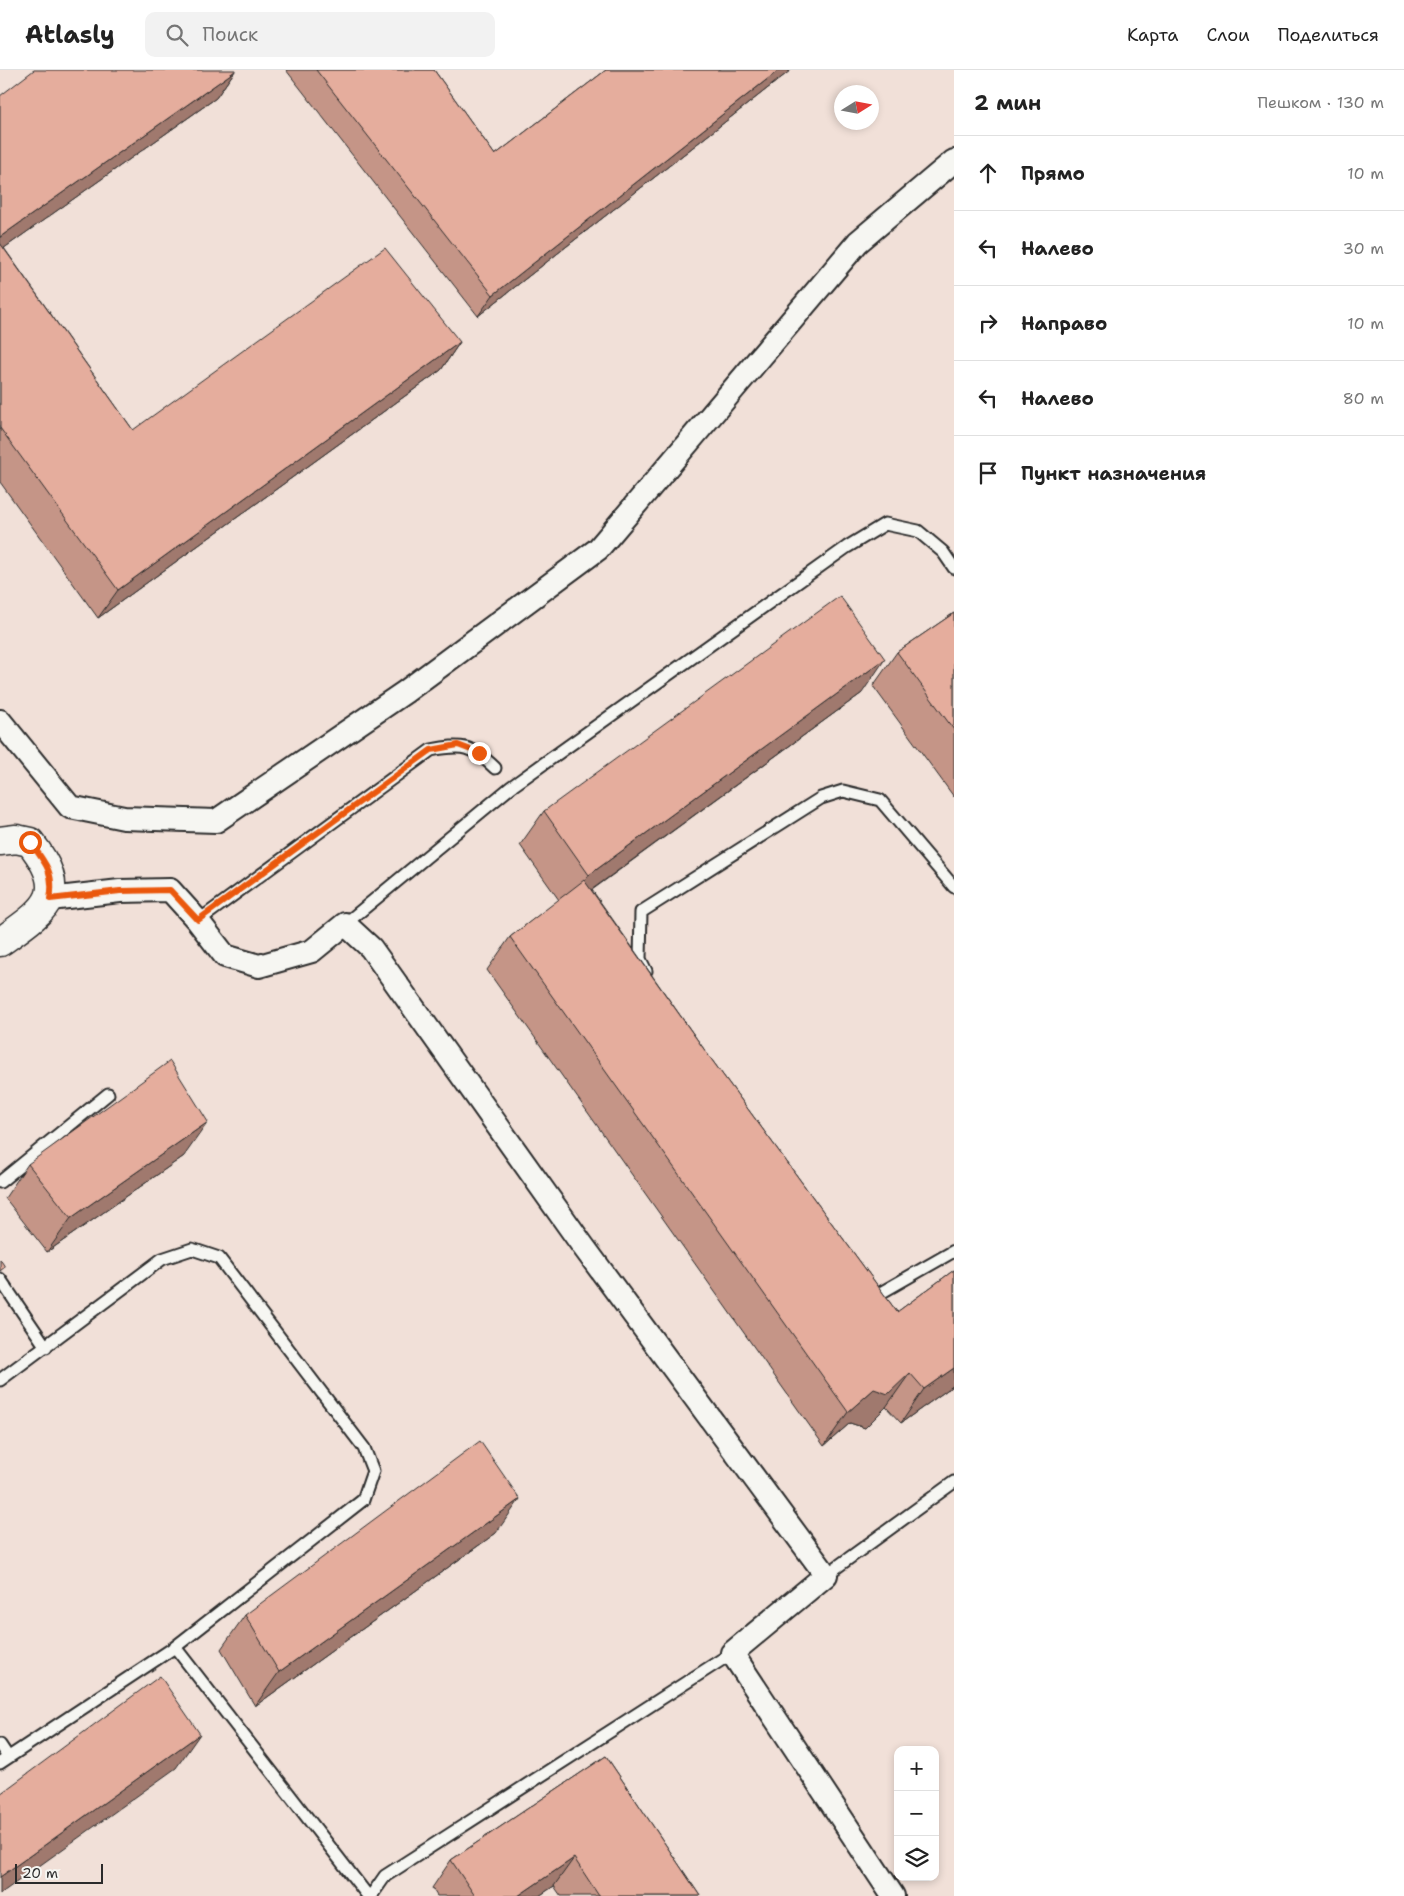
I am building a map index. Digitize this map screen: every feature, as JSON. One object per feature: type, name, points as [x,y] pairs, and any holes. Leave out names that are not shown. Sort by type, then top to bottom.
[{"type":"street","points":[[0,721],[70,808],[124,818],[216,821],[405,692],[598,549],[858,242],[954,161]]},
{"type":"street","points":[[0,841],[16,839],[30,842],[48,868],[53,884],[50,899],[25,923],[0,942]]},
{"type":"street","points":[[50,899],[120,891],[170,890],[198,920],[225,956],[259,966],[312,951],[345,924],[371,948],[583,1246],[826,1575],[732,1653],[893,1896]]},
{"type":"lane","points":[[345,924],[510,786],[846,547],[885,524],[918,530],[943,552],[954,568]]},
{"type":"lane","points":[[198,920],[431,750],[458,745],[479,753],[495,768]]},
{"type":"lane","points":[[652,985],[640,959],[641,912],[822,798],[843,791],[880,800],[954,887]]},
{"type":"lane","points":[[0,1182],[108,1094]]},
{"type":"lane","points":[[0,1380],[162,1259],[192,1249],[219,1258],[364,1448],[373,1471],[363,1500],[175,1647],[4,1760],[0,1745]]},
{"type":"lane","points":[[865,1281],[877,1295],[954,1251]]},
{"type":"lane","points":[[0,1279],[46,1347]]},
{"type":"lane","points":[[826,1575],[954,1482]]},
{"type":"lane","points":[[175,1647],[370,1896],[385,1876],[732,1653]]},
{"type":"building","points":[[34,70],[235,71],[0,237],[0,96]]},
{"type":"building","points":[[316,70],[434,70],[495,155],[606,70],[779,70],[493,295]]},
{"type":"building","points":[[0,243],[133,430],[385,248],[460,342],[118,590],[0,428]]},
{"type":"building","points":[[840,596],[885,659],[589,875],[544,811]]},
{"type":"building","points":[[954,613],[954,730],[897,652]]},
{"type":"building","points":[[584,880],[706,1052],[897,1312],[954,1270],[954,1368],[924,1389],[910,1373],[888,1394],[874,1389],[848,1412],[510,937]]},
{"type":"building","points":[[170,1061],[208,1122],[71,1218],[28,1164]]},
{"type":"building","points":[[0,1259],[5,1267],[0,1271]]},
{"type":"building","points":[[480,1441],[520,1499],[279,1672],[245,1615]]},
{"type":"building","points":[[160,1676],[200,1734],[0,1877],[0,1794]]},
{"type":"building","points":[[606,1756],[700,1896],[599,1896],[574,1858],[518,1896],[475,1896],[451,1860]]},
{"type":"route","points":[[30,842],[48,868],[53,884],[50,899],[120,891],[170,890],[198,920],[431,750],[458,745],[479,753]]}]
